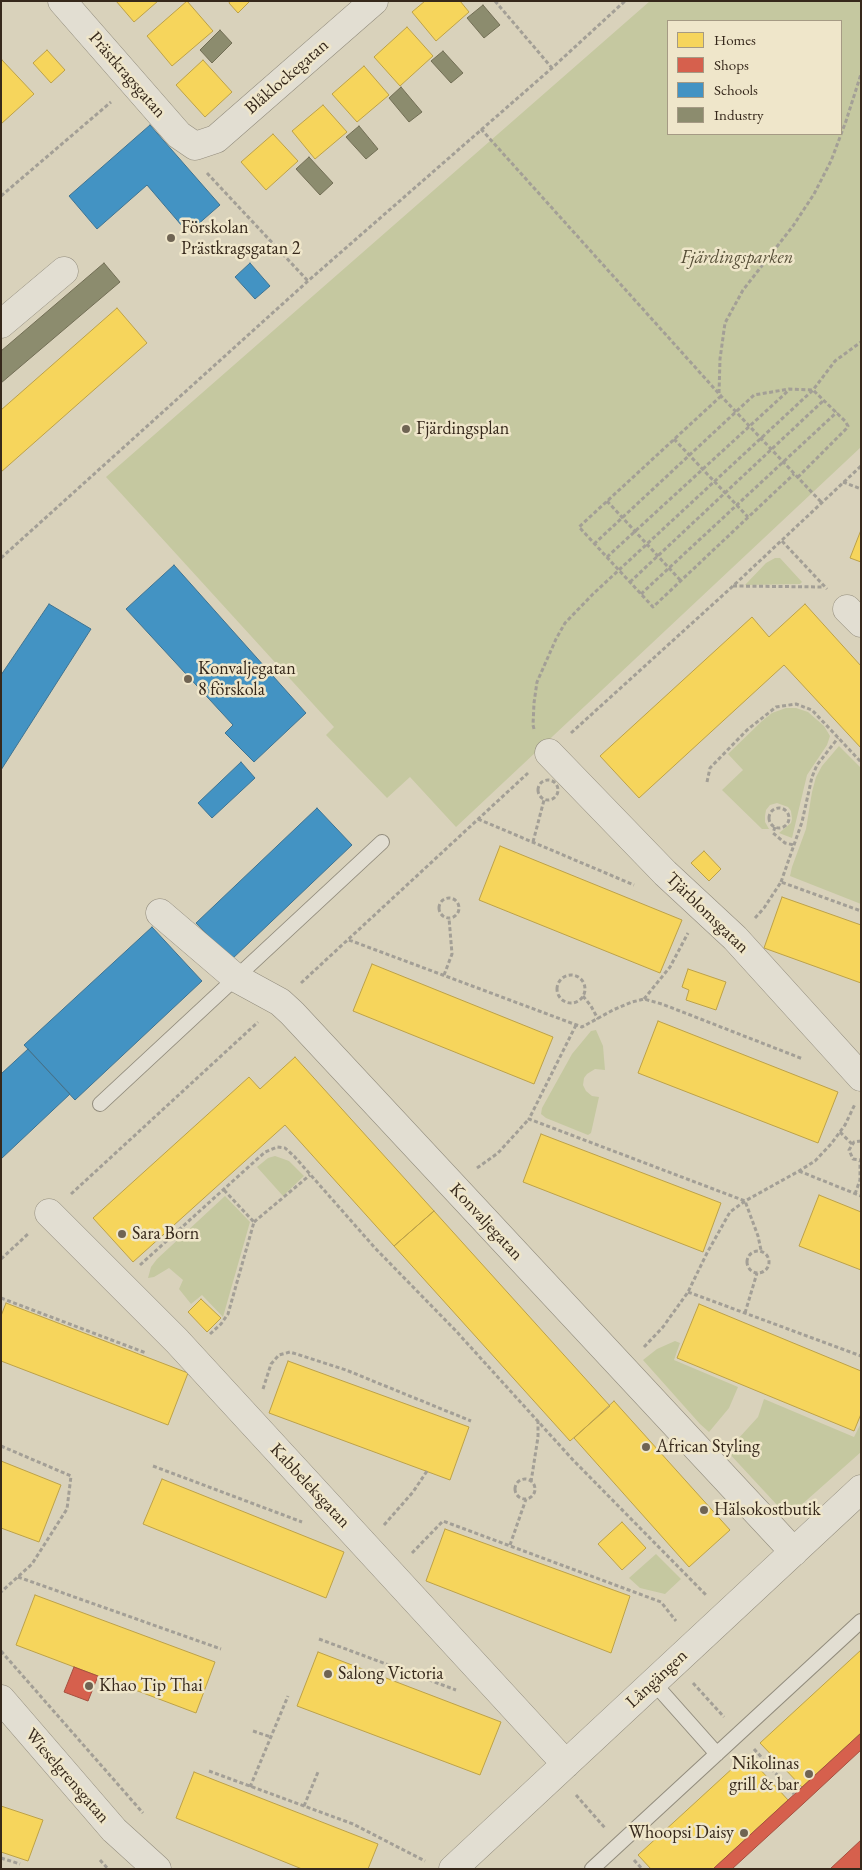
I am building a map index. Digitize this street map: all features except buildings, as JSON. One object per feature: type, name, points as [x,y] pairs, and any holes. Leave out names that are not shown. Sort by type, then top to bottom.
[{"type":"street","name":"Prästkragsgatan","points":[[62,1],[179,134],[195,146]]},
{"type":"street","name":"Blåklockegatan","points":[[195,146],[216,139],[374,1]]},
{"type":"street","points":[[1,324],[64,271]]},
{"type":"street","name":"Tjärblomsgatan","points":[[549,752],[674,880],[735,938],[856,1088]]},
{"type":"street","name":"Konvaljegatan","points":[[160,913],[236,978],[280,1002],[292,1014],[794,1552]]},
{"type":"street","name":"Kabbeleksgatan","points":[[49,1213],[177,1341],[566,1764]]},
{"type":"street","name":"Långängen","points":[[442,1866],[566,1764],[861,1489]]},
{"type":"street","name":"Wieselgrensgatan","points":[[1,1699],[114,1830],[157,1869]]},
{"type":"street","name":"Wieselgrensgatan","points":[[114,1830],[138,1869]]},
{"type":"lane","points":[[100,1104],[382,842]]},
{"type":"lane","points":[[592,1869],[861,1621]]},
{"type":"lane","points":[[653,1682],[717,1754]]},
{"type":"path","points":[[495,1],[552,68]]},
{"type":"path","points":[[1,558],[308,281],[626,1]]},
{"type":"path","points":[[842,132],[861,74]]},
{"type":"path","points":[[1,196],[134,82]]},
{"type":"path","points":[[481,129],[720,395],[822,503]]},
{"type":"path","points":[[594,544],[754,395],[790,389],[813,390],[845,420],[848,426],[653,607],[594,544],[579,527],[720,395],[720,359],[725,323],[743,290],[793,226],[814,194],[831,161],[841,135]]},
{"type":"path","points":[[195,146],[195,155],[203,169],[308,281]]},
{"type":"path","points":[[549,752],[540,744],[533,725],[537,682],[556,638],[565,623],[619,570],[813,390],[835,361],[861,342]]},
{"type":"path","points":[[607,557],[790,389]]},
{"type":"path","points":[[630,582],[824,400]]},
{"type":"path","points":[[641,594],[837,412]]},
{"type":"path","points":[[674,439],[748,517]]},
{"type":"path","points":[[1,1259],[861,466]]},
{"type":"path","points":[[842,482],[861,489]]},
{"type":"path","points":[[607,501],[681,581]]},
{"type":"path","points":[[781,541],[854,616]]},
{"type":"path","points":[[733,586],[825,587]]},
{"type":"path","points":[[706,782],[710,768],[746,730],[776,707],[796,704],[812,710],[861,762]]},
{"type":"path","points":[[735,938],[764,908],[780,882],[802,822],[812,777],[817,766],[838,738]]},
{"type":"path","points":[[533,842],[544,800]]},
{"type":"path","points":[[781,808],[787,812],[788,819],[782,827],[775,827],[770,822],[769,815],[774,809],[781,808]]},
{"type":"path","points":[[478,819],[654,893],[674,880]]},
{"type":"path","points":[[775,827],[773,834],[785,843],[794,845]]},
{"type":"path","points":[[780,882],[861,911]]},
{"type":"path","points":[[449,898],[456,902],[459,908],[456,915],[449,918],[441,914],[439,907],[442,900],[449,898]]},
{"type":"path","points":[[644,999],[670,967],[701,906]]},
{"type":"path","points":[[444,975],[452,954],[449,918]]},
{"type":"path","points":[[349,940],[582,1027],[626,1004],[644,999],[662,1004],[808,1061]]},
{"type":"path","points":[[569,974],[579,977],[585,986],[583,996],[574,1002],[564,1001],[557,993],[558,983],[562,977],[569,974]]},
{"type":"path","points":[[583,996],[592,1006],[598,1019]]},
{"type":"path","points":[[474,1170],[498,1153],[529,1119],[576,1025]]},
{"type":"path","points":[[639,1352],[663,1328],[688,1292],[730,1212],[745,1201],[799,1172],[815,1161],[845,1125],[855,1103],[856,1088]]},
{"type":"path","points":[[529,1119],[745,1201],[758,1236],[760,1250]]},
{"type":"path","points":[[840,1132],[852,1144]]},
{"type":"path","points":[[855,1194],[860,1180],[860,1160],[853,1159],[849,1150],[856,1141],[861,1141]]},
{"type":"path","points":[[137,1268],[265,1152],[277,1147],[285,1148],[376,1248],[456,1331],[573,1460],[707,1596]]},
{"type":"path","points":[[799,1172],[861,1196]]},
{"type":"path","points":[[207,1337],[221,1324],[228,1314],[254,1222],[310,1175]]},
{"type":"path","points":[[223,1189],[254,1222]]},
{"type":"path","points":[[760,1250],[766,1253],[770,1262],[766,1270],[757,1273],[749,1269],[747,1260],[752,1252],[760,1250]]},
{"type":"path","points":[[745,1313],[757,1273]]},
{"type":"path","points":[[688,1292],[861,1356]]},
{"type":"path","points":[[262,1393],[271,1364],[279,1355],[290,1352],[346,1370],[471,1420]]},
{"type":"path","points":[[510,1545],[526,1499],[534,1492],[532,1482],[538,1437],[538,1421]]},
{"type":"path","points":[[1,1446],[71,1476],[67,1509],[32,1564],[1,1592]]},
{"type":"path","points":[[379,1530],[414,1492],[427,1471]]},
{"type":"path","points":[[526,1499],[517,1495],[514,1490],[521,1480],[527,1479],[532,1482]]},
{"type":"path","points":[[406,1560],[443,1520],[661,1602],[679,1624]]},
{"type":"path","points":[[18,1577],[221,1649]]},
{"type":"path","points":[[319,1639],[465,1693]]},
{"type":"path","points":[[1,1651],[147,1818]]},
{"type":"path","points":[[674,1663],[794,1794]]},
{"type":"path","points":[[250,1786],[288,1696]]},
{"type":"path","points":[[252,1731],[271,1737]]},
{"type":"path","points":[[566,1764],[570,1788],[642,1869]]},
{"type":"path","points":[[209,1771],[353,1824],[442,1866]]},
{"type":"path","points":[[304,1806],[318,1772]]},
{"type":"path","points":[[1,1858],[20,1864]]},
{"type":"green space","name":"Fjärdingsparken","points":[[650,1],[861,1],[861,447],[456,827],[410,777],[387,798],[326,735],[334,727],[106,477]]},
{"type":"green space","points":[[775,558],[780,558],[802,582],[800,584],[745,585],[766,563]]},
{"type":"green space","points":[[786,708],[796,708],[808,712],[824,726],[830,736],[827,745],[807,775],[792,838],[779,833],[791,823],[791,811],[788,807],[777,803],[770,805],[766,810],[765,816],[765,822],[769,829],[762,829],[722,790],[743,770],[728,754],[772,713]]},
{"type":"green space","points":[[839,746],[861,768],[861,904],[790,876],[806,829],[816,777],[822,766]]},
{"type":"green space","points":[[596,1030],[603,1046],[605,1070],[595,1069],[584,1078],[583,1085],[586,1091],[592,1096],[599,1097],[591,1133],[588,1135],[546,1118],[541,1114],[542,1108],[572,1054],[591,1031]]},
{"type":"green space","points":[[275,1156],[289,1161],[304,1176],[283,1196],[257,1167],[268,1158]]},
{"type":"green space","points":[[225,1196],[250,1222],[223,1317],[202,1295],[191,1304],[179,1289],[183,1280],[169,1268],[154,1277],[148,1278],[151,1267],[157,1259]]},
{"type":"green space","points":[[675,1341],[680,1343],[674,1360],[738,1387],[729,1408],[709,1432],[643,1360],[657,1349]]},
{"type":"green space","points":[[764,1399],[854,1437],[861,1423],[861,1452],[799,1507],[777,1505],[727,1451],[758,1417]]},
{"type":"green space","points":[[656,1554],[681,1579],[665,1594],[640,1588],[629,1578]]},
{"type":"place","name":"Förskolan Prästkragsgatan 2","points":[[171,238]]},
{"type":"place","name":"Fjärdingsplan","points":[[406,429]]},
{"type":"place","name":"Konvaljegatan 8 förskola","points":[[188,679]]},
{"type":"place","name":"Sara Born","points":[[122,1234]]},
{"type":"place","name":"African Styling","points":[[646,1447]]},
{"type":"place","name":"Hälsokostbutik","points":[[704,1510]]},
{"type":"place","name":"Salong Victoria","points":[[328,1674]]},
{"type":"place","name":"Khao Tip Thai","points":[[89,1686]]},
{"type":"place","name":"Nikolinas grill & bar","points":[[809,1774]]},
{"type":"place","name":"Whoopsi Daisy","points":[[744,1833]]}]
